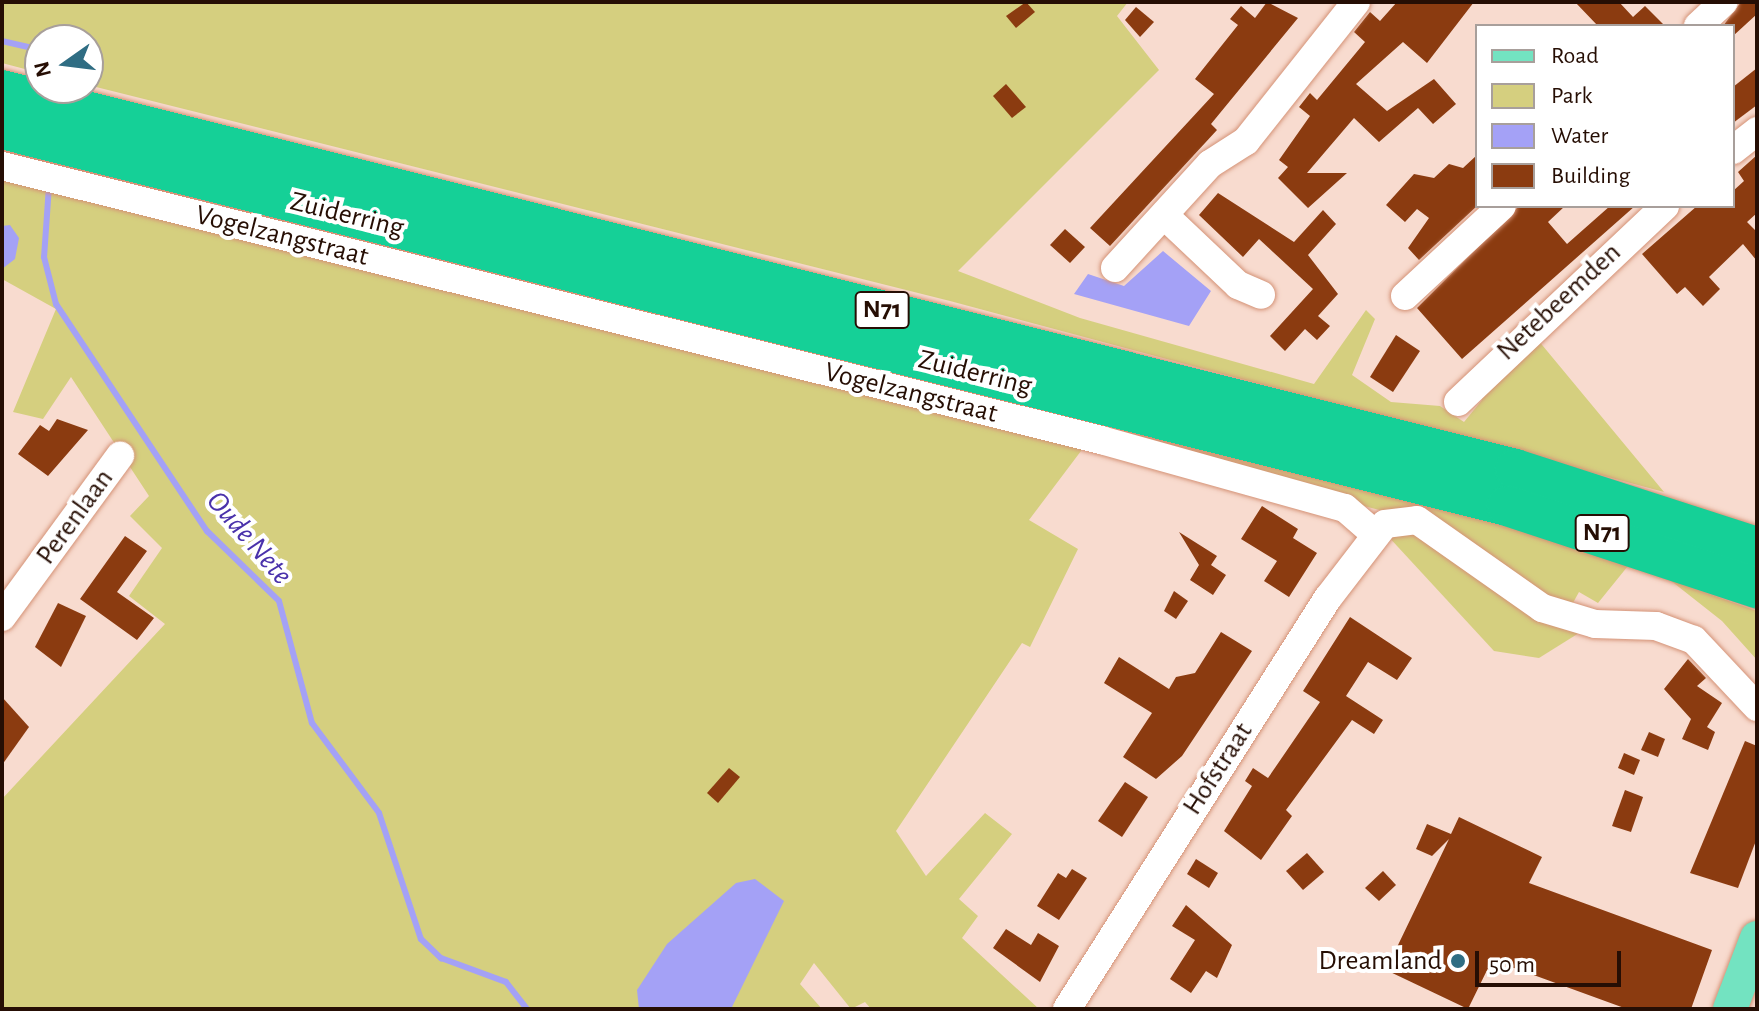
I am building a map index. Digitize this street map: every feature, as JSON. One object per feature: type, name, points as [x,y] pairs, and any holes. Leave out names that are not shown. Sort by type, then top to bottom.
[{"type":"highway","name":"Zuiderring","points":[[2,90],[1515,469],[1757,547]]},
{"type":"highway","name":"Zuiderring","points":[[2,129],[1507,506],[1757,588]]},
{"type":"main road","points":[[1730,1009],[1757,938]]},
{"type":"street","points":[[1115,268],[1210,164],[1246,141],[1356,2]]},
{"type":"street","points":[[1700,24],[1724,2]]},
{"type":"street","points":[[1735,148],[1757,131]]},
{"type":"street","name":"Vogelzangstraat","points":[[2,166],[1101,440],[1345,508],[1374,533]]},
{"type":"street","points":[[1405,296],[1500,208]]},
{"type":"street","name":"Netebeemden","points":[[1458,402],[1663,208]]},
{"type":"street","points":[[1164,215],[1238,285],[1261,295]]},
{"type":"street","name":"Perenlaan","points":[[2,617],[120,456]]},
{"type":"street","points":[[1374,533],[1385,524],[1417,520],[1542,608],[1595,624],[1675,631],[1709,654],[1757,707]]},
{"type":"street","name":"Hofstraat","points":[[1067,1009],[1374,533]]},
{"type":"green space","points":[[2,2],[1128,2],[1117,16],[1159,70],[958,271],[1080,318],[1314,384],[1366,310],[1375,319],[1352,375],[1391,402],[1440,406],[1464,422],[1482,400],[1480,389],[1533,334],[1664,492],[950,301],[104,89],[104,24],[24,24],[24,69],[2,63]]},
{"type":"green space","points":[[2,175],[1084,447],[1029,520],[1078,549],[1030,647],[1022,643],[896,831],[926,876],[985,813],[1012,834],[959,899],[978,916],[962,938],[1039,1009],[871,1009],[865,1002],[851,1009],[814,963],[800,984],[822,1009],[2,1009],[2,799],[165,624],[129,596],[162,548],[130,516],[149,496],[71,377],[43,419],[13,412],[56,309],[2,279]]},
{"type":"green space","points":[[491,271],[1434,507],[1632,561],[1598,603],[1579,592],[1569,610],[1391,513],[489,280]]},
{"type":"green space","points":[[1413,527],[1579,633],[1539,658],[1494,651],[1386,534]]},
{"type":"green space","points":[[1670,580],[1757,611],[1757,660],[1722,621]]},
{"type":"water","points":[[10,225],[19,238],[15,259],[2,269],[2,226]]},
{"type":"water","points":[[1163,251],[1211,291],[1189,326],[1074,294],[1088,274],[1124,286]]},
{"type":"water","points":[[755,879],[784,901],[731,1009],[639,1009],[637,990],[667,944],[736,883]]},
{"type":"building","points":[[1026,2],[1035,12],[1016,28],[1006,16]]},
{"type":"building","points":[[1267,2],[1298,18],[1211,124],[1217,130],[1110,246],[1090,228],[1214,94],[1195,79],[1238,25],[1230,19],[1241,6],[1255,18]]},
{"type":"building","points":[[1397,2],[1474,2],[1427,63],[1403,42],[1356,84],[1387,111],[1434,79],[1456,104],[1433,124],[1418,108],[1379,142],[1354,118],[1307,173],[1347,173],[1308,208],[1278,178],[1288,167],[1279,160],[1310,116],[1299,107],[1310,93],[1317,100],[1365,42],[1354,32],[1370,12],[1380,21]]},
{"type":"building","points":[[1575,2],[1619,2],[1633,17],[1645,6],[1663,24],[1596,24]]},
{"type":"building","points":[[1741,2],[1757,2],[1757,14],[1735,34],[1735,24],[1724,24]]},
{"type":"building","points":[[1136,7],[1154,22],[1140,37],[1125,20]]},
{"type":"building","points":[[1757,68],[1757,105],[1735,122],[1735,85]]},
{"type":"building","points":[[1006,84],[1026,107],[1012,118],[993,96]]},
{"type":"building","points":[[1757,155],[1757,213],[1747,222],[1757,232],[1757,261],[1743,244],[1709,277],[1720,289],[1703,306],[1685,287],[1677,294],[1642,254],[1695,208],[1735,208],[1735,189],[1744,181],[1738,172]]},
{"type":"building","points":[[1475,157],[1475,208],[1419,260],[1408,248],[1429,218],[1417,209],[1405,222],[1386,205],[1414,174],[1434,178],[1449,164],[1463,168]]},
{"type":"building","points":[[1218,193],[1294,242],[1323,210],[1336,224],[1308,255],[1338,294],[1318,316],[1330,326],[1317,340],[1305,329],[1285,351],[1270,336],[1313,289],[1259,239],[1243,257],[1199,215]]},
{"type":"building","points":[[1517,208],[1563,208],[1548,222],[1567,244],[1608,208],[1633,208],[1462,359],[1417,308]]},
{"type":"building","points":[[1065,229],[1085,247],[1070,263],[1050,245]]},
{"type":"building","points":[[1396,335],[1420,351],[1393,392],[1370,377]]},
{"type":"building","points":[[57,419],[88,430],[48,476],[18,454],[40,425],[49,431]]},
{"type":"building","points":[[1262,506],[1298,529],[1293,538],[1317,553],[1289,597],[1264,581],[1277,561],[1241,539]]},
{"type":"building","points":[[1179,532],[1217,556],[1211,565],[1226,575],[1213,595],[1190,580],[1199,565]]},
{"type":"building","points":[[125,536],[147,551],[117,592],[154,618],[137,640],[80,599]]},
{"type":"building","points":[[1174,591],[1188,601],[1176,619],[1164,611]]},
{"type":"building","points":[[58,603],[86,616],[61,667],[35,647]]},
{"type":"building","points":[[1350,617],[1412,658],[1397,680],[1368,662],[1346,696],[1383,720],[1374,734],[1352,720],[1286,810],[1292,816],[1261,860],[1224,831],[1252,786],[1245,781],[1253,768],[1268,778],[1320,702],[1303,691]]},
{"type":"building","points":[[1221,632],[1252,651],[1182,756],[1156,779],[1123,757],[1152,713],[1104,683],[1119,657],[1169,689],[1176,677],[1195,673]]},
{"type":"building","points":[[1688,659],[1706,678],[1697,686],[1722,703],[1707,727],[1715,732],[1708,750],[1682,739],[1691,719],[1664,689]]},
{"type":"building","points":[[2,697],[29,727],[2,765]]},
{"type":"building","points":[[1649,732],[1665,739],[1658,757],[1641,750]]},
{"type":"building","points":[[1745,741],[1757,746],[1757,838],[1738,888],[1690,873]]},
{"type":"building","points":[[1624,753],[1640,760],[1634,775],[1618,768]]},
{"type":"building","points":[[729,768],[740,777],[718,803],[707,793]]},
{"type":"building","points":[[1125,782],[1148,797],[1122,837],[1098,821]]},
{"type":"building","points":[[1625,790],[1643,797],[1631,832],[1612,826]]},
{"type":"building","points":[[1459,817],[1542,857],[1529,883],[1712,950],[1691,1009],[1627,1009],[1492,960],[1468,1009],[1386,970],[1449,839],[1432,856],[1416,849],[1427,824],[1451,834]]},
{"type":"building","points":[[1307,853],[1324,872],[1303,890],[1286,871]]},
{"type":"building","points":[[1196,859],[1218,873],[1209,888],[1187,874]]},
{"type":"building","points":[[1072,869],[1087,878],[1059,920],[1037,906],[1058,873],[1066,878]]},
{"type":"building","points":[[1383,871],[1396,885],[1379,901],[1365,888]]},
{"type":"building","points":[[1186,905],[1232,945],[1217,978],[1206,971],[1191,993],[1170,979],[1195,940],[1172,926]]},
{"type":"building","points":[[1006,929],[1031,945],[1038,933],[1059,946],[1040,982],[993,948]]},
{"type":"waterway","name":"Oude Nete","points":[[2,41],[24,46]]},
{"type":"waterway","name":"Oude Nete","points":[[49,186],[44,257],[56,304],[207,531],[279,601],[312,723],[379,813],[421,939],[441,958],[506,982],[527,1009]]},
{"type":"place","name":"Dreamland","points":[[1458,961]]}]
